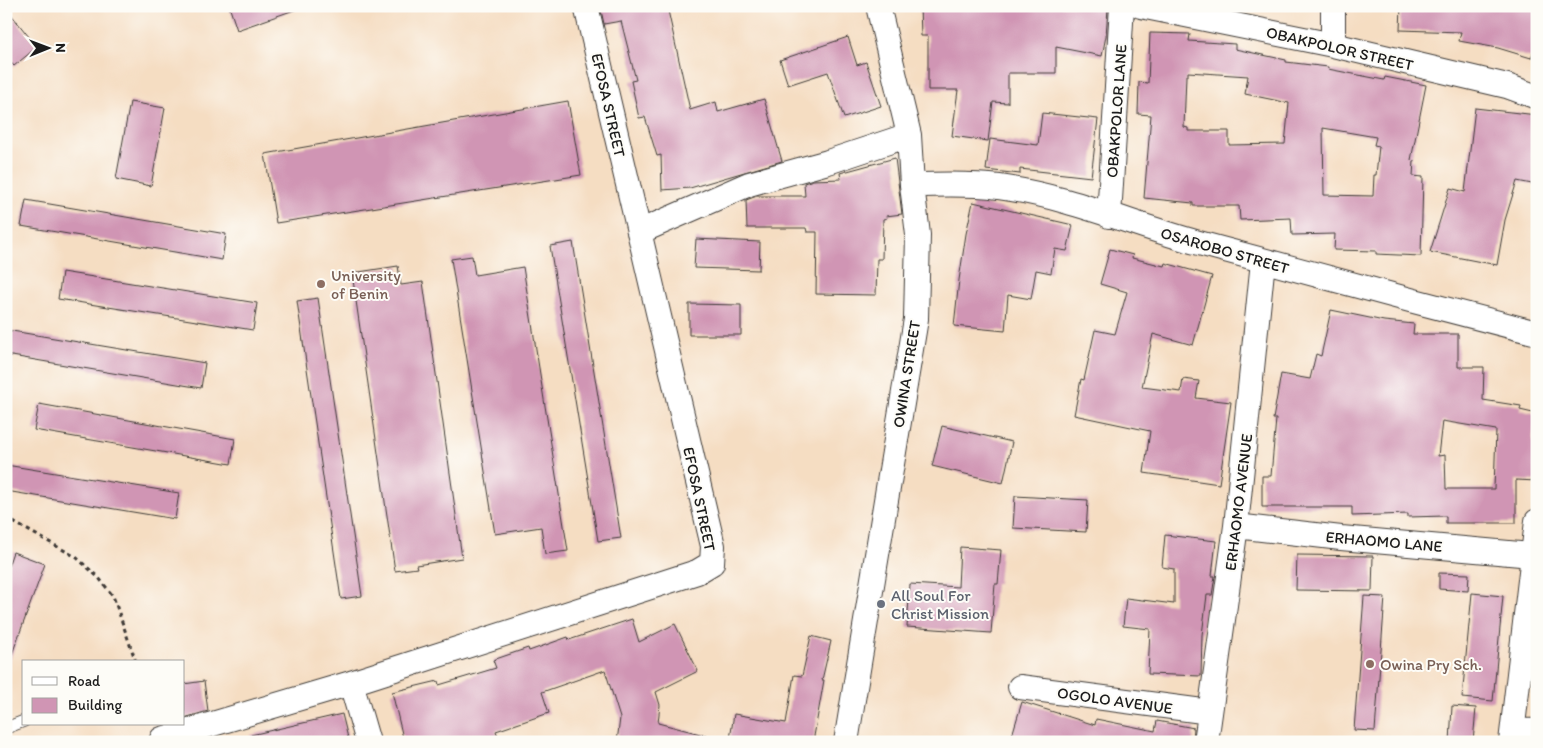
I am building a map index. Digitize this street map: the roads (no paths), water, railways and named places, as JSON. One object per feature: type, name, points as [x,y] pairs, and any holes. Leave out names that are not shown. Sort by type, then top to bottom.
[{"type":"street","name":"EFOSA STREET","points":[[351,683],[697,572],[712,563],[713,546],[586,6]]},
{"type":"street","name":"OWINA STREET","points":[[846,742],[916,319],[918,235],[909,135],[878,6]]},
{"type":"street","name":"OBAKPOLOR LANE","points":[[1109,216],[1122,6]]},
{"type":"street","name":"OBAKPOLOR STREET","points":[[1142,6],[1333,45],[1507,86],[1537,97]]},
{"type":"street","points":[[1333,45],[1334,6]]},
{"type":"street","points":[[639,232],[749,184],[828,162],[909,135]]},
{"type":"street","name":"OSAROBO STREET","points":[[912,185],[998,187],[1052,197],[1161,232],[1263,261],[1383,294],[1537,332]]},
{"type":"street","name":"ERHAOMO AVENUE","points":[[1206,742],[1236,526],[1263,261]]},
{"type":"street","points":[[1537,521],[1512,736],[1537,731]]},
{"type":"street","name":"ERHAOMO LANE","points":[[1236,526],[1340,538],[1532,555]]},
{"type":"street","points":[[161,742],[162,739],[351,683],[368,742]]},
{"type":"street","name":"OGOLO AVENUE","points":[[1020,687],[1210,712]]},
{"type":"lane","points":[[6,728],[22,722]]},
{"type":"place","name":"University of Benin","points":[[321,284]]},
{"type":"place","name":"All Soul For Christ Mission","points":[[881,604]]},
{"type":"place","name":"Owina Pry Sch.","points":[[1370,664]]}]
